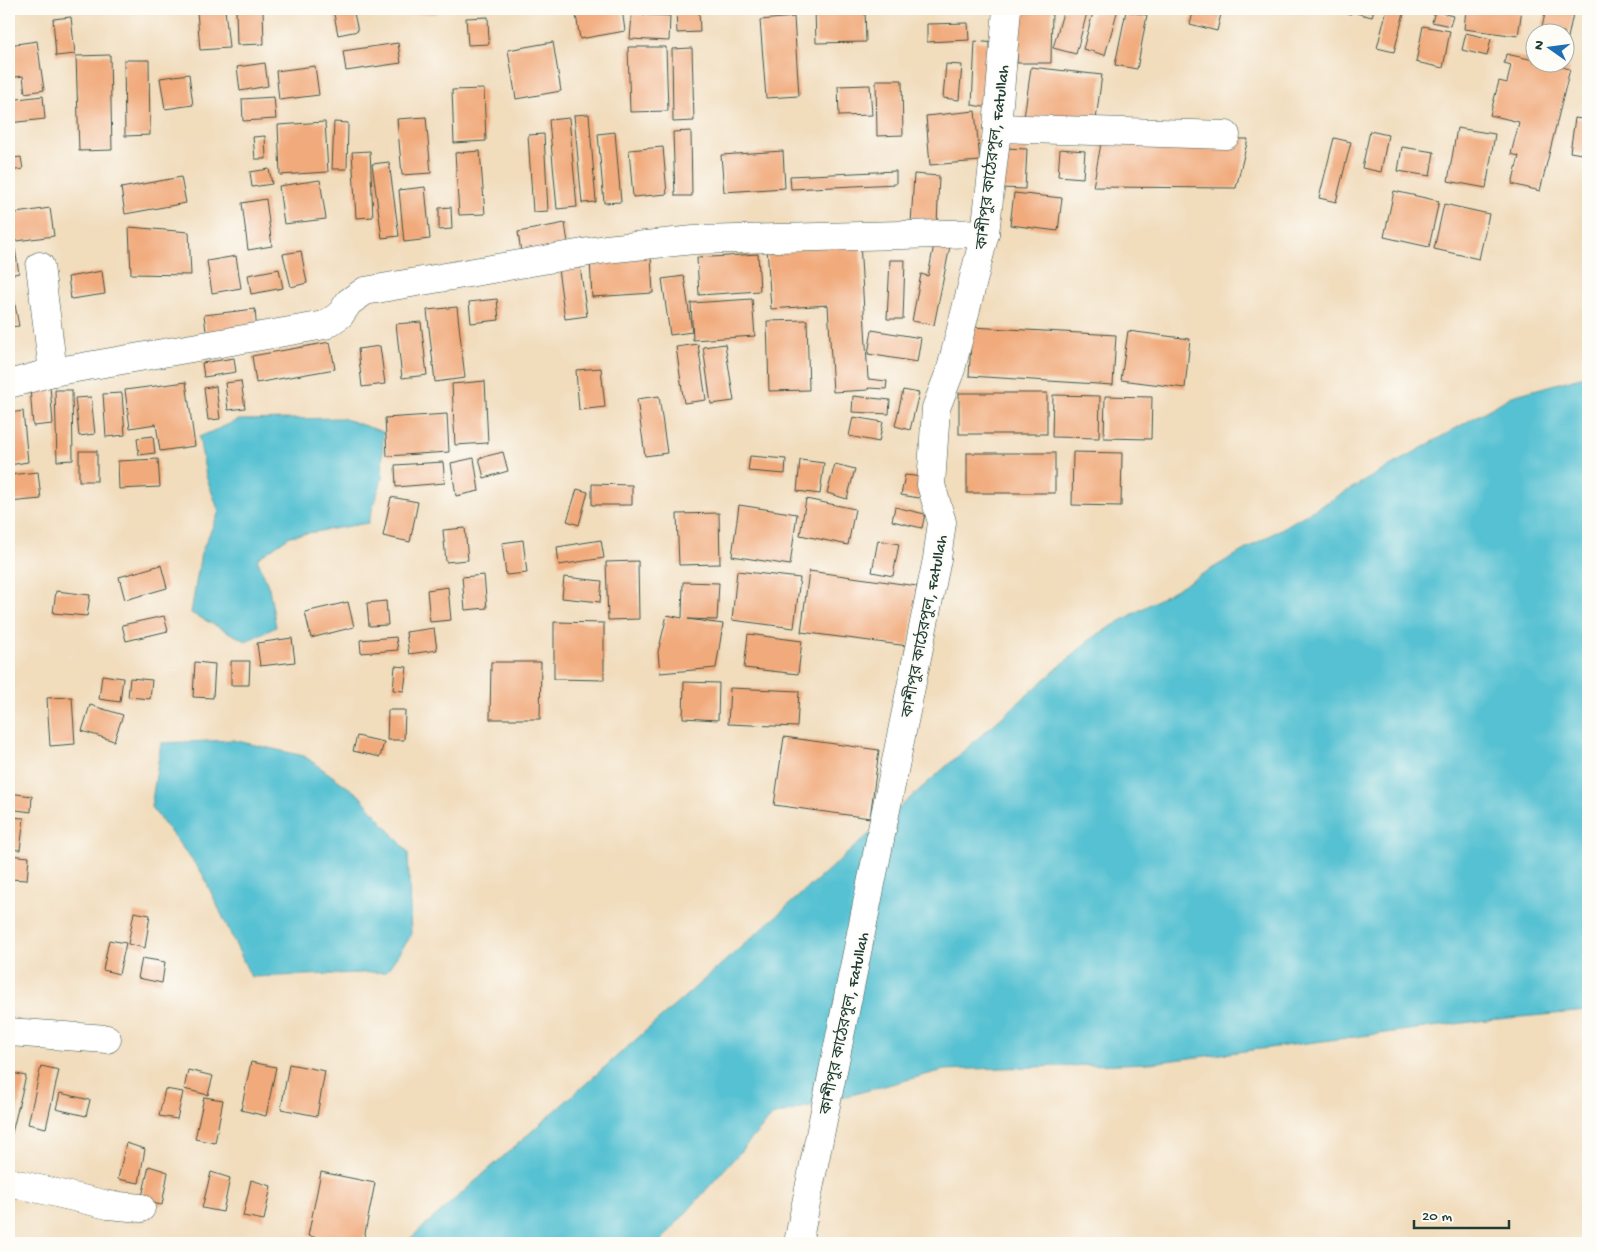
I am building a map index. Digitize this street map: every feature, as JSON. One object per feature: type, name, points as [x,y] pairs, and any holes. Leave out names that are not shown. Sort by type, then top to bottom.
[{"type":"street","name":"কাশীপুর কাঠেরপুল, Fatullah","points":[[798,1243],[937,559],[942,522],[931,485],[936,408],[951,369],[985,233],[997,128],[1007,9]]},
{"type":"street","points":[[997,128],[1226,135]]},
{"type":"street","points":[[9,384],[53,372],[325,325],[340,315],[349,302],[365,291],[606,249],[694,240],[985,233]]},
{"type":"street","points":[[40,266],[53,372]]},
{"type":"street","points":[[9,1032],[107,1040]]},
{"type":"street","points":[[9,1182],[108,1204],[142,1208]]},
{"type":"water","points":[[1588,375],[1588,1011],[1487,1020],[1151,1063],[944,1070],[772,1116],[659,1243],[405,1243],[1093,637],[1512,396]]},
{"type":"water","points":[[342,418],[383,432],[382,479],[368,523],[290,536],[257,559],[269,588],[276,627],[246,641],[191,613],[201,553],[219,512],[206,476],[199,437],[239,420]]},
{"type":"water","points":[[233,740],[304,756],[359,795],[408,852],[411,936],[386,972],[251,977],[202,873],[151,807],[161,743]]},
{"type":"building","points":[[225,9],[229,48],[200,50],[197,11]]},
{"type":"building","points":[[236,9],[263,9],[264,44],[237,45]]},
{"type":"building","points":[[333,9],[353,9],[358,31],[338,35]]},
{"type":"building","points":[[373,9],[437,9],[437,14],[373,12]]},
{"type":"building","points":[[575,9],[622,9],[625,31],[580,39]]},
{"type":"building","points":[[676,9],[699,9],[700,32],[677,33]]},
{"type":"building","points":[[815,9],[865,9],[866,42],[816,43]]},
{"type":"building","points":[[1018,9],[1052,9],[1051,63],[1017,63]]},
{"type":"building","points":[[1064,9],[1088,9],[1076,54],[1053,48]]},
{"type":"building","points":[[1094,9],[1118,9],[1105,55],[1083,49]]},
{"type":"building","points":[[1194,9],[1222,10],[1217,31],[1190,24]]},
{"type":"building","points":[[1336,9],[1352,9],[1351,14],[1336,11]]},
{"type":"building","points":[[1357,9],[1374,9],[1372,17],[1356,13]]},
{"type":"building","points":[[1387,9],[1405,9],[1394,52],[1377,48]]},
{"type":"building","points":[[1466,9],[1522,9],[1518,36],[1464,29]]},
{"type":"building","points":[[1546,9],[1574,9],[1571,22],[1543,22]]},
{"type":"building","points":[[1126,11],[1147,15],[1137,69],[1115,65]]},
{"type":"building","points":[[1435,11],[1453,16],[1450,26],[1432,22]]},
{"type":"building","points":[[632,14],[670,16],[669,41],[630,39]]},
{"type":"building","points":[[71,17],[75,54],[56,56],[53,19]]},
{"type":"building","points":[[488,17],[489,44],[468,45],[466,18]]},
{"type":"building","points":[[794,17],[799,96],[766,98],[760,20]]},
{"type":"building","points":[[968,23],[969,40],[927,42],[927,24]]},
{"type":"building","points":[[1423,26],[1450,31],[1443,68],[1416,62]]},
{"type":"building","points":[[1466,33],[1491,39],[1487,56],[1462,50]]},
{"type":"building","points":[[37,41],[44,90],[25,93],[23,76],[9,78],[9,45]]},
{"type":"building","points":[[975,41],[995,43],[989,108],[972,105]]},
{"type":"building","points":[[553,42],[561,91],[516,99],[508,50]]},
{"type":"building","points":[[398,43],[401,63],[346,71],[343,51]]},
{"type":"building","points":[[628,47],[666,47],[668,111],[630,112]]},
{"type":"building","points":[[692,48],[694,121],[673,122],[672,49]]},
{"type":"building","points":[[1506,54],[1524,58],[1524,72],[1569,72],[1540,191],[1512,184],[1519,156],[1511,154],[1519,122],[1490,115],[1499,81],[1507,83],[1511,65],[1504,63]]},
{"type":"building","points":[[110,55],[112,150],[79,151],[76,56]]},
{"type":"building","points":[[124,60],[149,60],[150,135],[125,136]]},
{"type":"building","points":[[265,63],[268,86],[240,91],[237,67]]},
{"type":"building","points":[[946,64],[962,65],[959,100],[943,98]]},
{"type":"building","points":[[315,66],[319,95],[279,100],[276,71]]},
{"type":"building","points":[[1031,67],[1102,75],[1095,127],[1024,118]]},
{"type":"building","points":[[189,74],[193,105],[165,109],[160,78]]},
{"type":"building","points":[[876,80],[902,80],[903,135],[877,136]]},
{"type":"building","points":[[870,85],[872,115],[839,116],[838,86]]},
{"type":"building","points":[[484,89],[486,141],[454,143],[452,90]]},
{"type":"building","points":[[43,96],[45,119],[9,123],[9,100]]},
{"type":"building","points":[[274,97],[276,119],[243,121],[242,99]]},
{"type":"building","points":[[975,111],[980,161],[930,165],[926,116]]},
{"type":"building","points":[[589,114],[596,202],[582,203],[574,115]]},
{"type":"building","points":[[426,117],[431,173],[402,175],[397,119]]},
{"type":"building","points":[[569,118],[577,207],[557,209],[549,120]]},
{"type":"building","points":[[1575,118],[1588,120],[1588,155],[1570,152]]},
{"type":"building","points":[[325,122],[328,172],[280,175],[278,125]]},
{"type":"building","points":[[334,122],[348,123],[347,169],[332,169]]},
{"type":"building","points":[[1457,128],[1495,134],[1486,188],[1448,181]]},
{"type":"building","points":[[691,131],[692,196],[675,196],[673,132]]},
{"type":"building","points":[[1370,131],[1388,135],[1381,172],[1362,168]]},
{"type":"building","points":[[615,132],[621,202],[604,203],[598,134]]},
{"type":"building","points":[[544,134],[548,211],[533,212],[528,135]]},
{"type":"building","points":[[265,136],[266,159],[255,159],[253,137]]},
{"type":"building","points":[[9,137],[13,158],[21,157],[23,169],[9,171]]},
{"type":"building","points":[[1102,138],[1248,139],[1236,188],[1093,187]]},
{"type":"building","points":[[1334,138],[1351,142],[1336,202],[1319,198]]},
{"type":"building","points":[[663,147],[667,194],[633,197],[629,150]]},
{"type":"building","points":[[1402,147],[1434,152],[1430,176],[1398,171]]},
{"type":"building","points":[[1004,148],[1027,149],[1025,189],[1002,188]]},
{"type":"building","points":[[1060,149],[1085,151],[1083,178],[1058,176]]},
{"type":"building","points":[[370,151],[373,217],[356,218],[352,152]]},
{"type":"building","points":[[480,151],[485,214],[459,215],[455,153]]},
{"type":"building","points":[[783,151],[785,188],[724,192],[721,155]]},
{"type":"building","points":[[389,162],[399,236],[382,238],[372,164]]},
{"type":"building","points":[[269,169],[272,184],[252,187],[250,172]]},
{"type":"building","points":[[896,171],[896,184],[791,189],[790,176]]},
{"type":"building","points":[[914,174],[939,176],[937,225],[911,224]]},
{"type":"building","points":[[181,177],[186,203],[125,214],[121,188]]},
{"type":"building","points":[[320,180],[326,219],[284,224],[279,186]]},
{"type":"building","points":[[425,187],[430,239],[404,242],[399,190]]},
{"type":"building","points":[[1394,191],[1439,201],[1429,247],[1384,237]]},
{"type":"building","points":[[1014,193],[1062,198],[1058,231],[1010,225]]},
{"type":"building","points":[[266,199],[272,246],[248,250],[242,203]]},
{"type":"building","points":[[1444,204],[1489,214],[1479,259],[1434,249]]},
{"type":"building","points":[[451,207],[452,229],[439,230],[439,208]]},
{"type":"building","points":[[50,208],[54,236],[9,242],[9,214]]},
{"type":"building","points":[[565,223],[568,243],[521,252],[518,232]]},
{"type":"building","points":[[129,227],[189,232],[191,275],[131,274]]},
{"type":"building","points":[[860,242],[868,379],[887,381],[886,389],[868,388],[868,390],[833,392],[828,305],[771,309],[767,247]]},
{"type":"building","points":[[934,244],[950,246],[934,325],[912,321],[921,274],[928,276]]},
{"type":"building","points":[[15,249],[19,273],[9,275],[9,250]]},
{"type":"building","points":[[301,251],[307,283],[291,287],[283,254]]},
{"type":"building","points":[[758,254],[760,291],[699,295],[697,258]]},
{"type":"building","points":[[236,256],[241,288],[212,293],[207,261]]},
{"type":"building","points":[[651,256],[653,293],[592,297],[590,260]]},
{"type":"building","points":[[579,259],[587,316],[565,319],[557,262]]},
{"type":"building","points":[[890,260],[905,260],[903,319],[887,319]]},
{"type":"building","points":[[279,269],[283,288],[251,294],[248,275]]},
{"type":"building","points":[[102,271],[105,294],[71,299],[68,277]]},
{"type":"building","points":[[684,276],[692,332],[670,335],[662,279]]},
{"type":"building","points":[[12,289],[19,326],[9,327],[9,290]]},
{"type":"building","points":[[497,299],[499,320],[471,323],[469,302]]},
{"type":"building","points":[[752,299],[755,336],[693,340],[691,303]]},
{"type":"building","points":[[457,307],[465,378],[435,382],[427,310]]},
{"type":"building","points":[[255,309],[257,333],[207,339],[204,315]]},
{"type":"building","points":[[807,320],[809,390],[769,391],[767,321]]},
{"type":"building","points":[[421,322],[427,375],[402,378],[396,324]]},
{"type":"building","points":[[972,327],[1116,335],[1113,385],[969,376]]},
{"type":"building","points":[[872,330],[921,338],[917,362],[868,354]]},
{"type":"building","points":[[1128,331],[1190,339],[1185,388],[1121,380]]},
{"type":"building","points":[[330,342],[335,369],[256,383],[252,356]]},
{"type":"building","points":[[698,344],[706,400],[684,403],[676,347]]},
{"type":"building","points":[[725,344],[734,401],[711,404],[703,347]]},
{"type":"building","points":[[380,346],[385,384],[362,387],[358,349]]},
{"type":"building","points":[[234,358],[236,372],[204,377],[202,363]]},
{"type":"building","points":[[601,368],[605,407],[579,410],[576,370]]},
{"type":"building","points":[[241,381],[245,408],[228,410],[225,383]]},
{"type":"building","points":[[485,381],[488,443],[455,445],[452,384]]},
{"type":"building","points":[[186,382],[195,446],[160,451],[156,424],[130,428],[125,390]]},
{"type":"building","points":[[50,386],[53,424],[33,426],[30,388]]},
{"type":"building","points":[[216,386],[220,419],[208,420],[204,388]]},
{"type":"building","points":[[55,390],[72,390],[73,460],[57,461]]},
{"type":"building","points":[[903,390],[919,393],[910,430],[895,426]]},
{"type":"building","points":[[122,393],[125,435],[106,437],[103,394]]},
{"type":"building","points":[[959,393],[1047,393],[1047,434],[959,434]]},
{"type":"building","points":[[1053,395],[1100,396],[1099,438],[1052,437]]},
{"type":"building","points":[[659,396],[667,453],[645,456],[637,399]]},
{"type":"building","points":[[853,396],[890,400],[889,414],[852,412]]},
{"type":"building","points":[[1105,396],[1152,397],[1151,439],[1104,438]]},
{"type":"building","points":[[91,397],[95,434],[79,436],[75,398]]},
{"type":"building","points":[[23,411],[28,462],[9,465],[9,413]]},
{"type":"building","points":[[447,414],[449,452],[387,456],[385,418]]},
{"type":"building","points":[[853,417],[883,422],[879,442],[849,436]]},
{"type":"building","points":[[153,436],[155,453],[139,455],[137,438]]},
{"type":"building","points":[[79,451],[97,451],[97,481],[79,481]]},
{"type":"building","points":[[503,452],[508,471],[484,478],[479,458]]},
{"type":"building","points":[[1073,452],[1122,453],[1121,506],[1072,505]]},
{"type":"building","points":[[967,453],[1055,453],[1055,493],[967,493]]},
{"type":"building","points":[[750,456],[786,459],[785,474],[748,471]]},
{"type":"building","points":[[474,458],[479,491],[456,496],[451,463]]},
{"type":"building","points":[[158,459],[160,487],[119,489],[118,461]]},
{"type":"building","points":[[800,460],[824,463],[820,494],[797,491]]},
{"type":"building","points":[[443,462],[445,483],[396,487],[395,465]]},
{"type":"building","points":[[835,464],[855,469],[847,499],[827,493]]},
{"type":"building","points":[[38,472],[41,499],[9,502],[9,475]]},
{"type":"building","points":[[905,475],[923,477],[919,498],[901,495]]},
{"type":"building","points":[[592,484],[632,485],[632,505],[592,505]]},
{"type":"building","points":[[577,489],[588,492],[579,525],[567,521]]},
{"type":"building","points":[[391,497],[418,502],[410,542],[383,536]]},
{"type":"building","points":[[806,499],[855,509],[848,545],[800,535]]},
{"type":"building","points":[[739,505],[797,514],[790,565],[732,556]]},
{"type":"building","points":[[895,507],[925,514],[922,528],[892,521]]},
{"type":"building","points":[[719,513],[720,564],[679,565],[677,514]]},
{"type":"building","points":[[465,528],[468,560],[446,562],[443,530]]},
{"type":"building","points":[[523,540],[527,573],[506,575],[502,543]]},
{"type":"building","points":[[601,540],[604,558],[559,565],[557,547]]},
{"type":"building","points":[[878,540],[899,544],[893,576],[872,572]]},
{"type":"building","points":[[638,561],[639,619],[608,620],[606,562]]},
{"type":"building","points":[[161,565],[167,588],[125,600],[119,577]]},
{"type":"building","points":[[737,571],[800,578],[794,628],[732,620]]},
{"type":"building","points":[[809,571],[917,586],[908,646],[801,632]]},
{"type":"building","points":[[484,575],[487,608],[465,610],[462,577]]},
{"type":"building","points":[[564,577],[602,581],[600,602],[562,598]]},
{"type":"building","points":[[683,582],[719,583],[717,620],[688,619],[723,624],[716,668],[660,673],[658,652],[667,615],[682,618]]},
{"type":"building","points":[[448,587],[451,620],[430,622],[427,590]]},
{"type":"building","points":[[56,591],[90,595],[87,616],[53,613]]},
{"type":"building","points":[[386,601],[388,625],[369,626],[367,603]]},
{"type":"building","points":[[348,602],[354,627],[311,638],[305,612]]},
{"type":"building","points":[[164,616],[168,631],[126,641],[122,625]]},
{"type":"building","points":[[554,622],[604,623],[604,680],[554,679]]},
{"type":"building","points":[[434,628],[437,650],[409,654],[406,632]]},
{"type":"building","points":[[748,634],[802,641],[798,674],[744,668]]},
{"type":"building","points":[[396,637],[398,650],[361,653],[360,640]]},
{"type":"building","points":[[292,638],[295,662],[260,666],[257,643]]},
{"type":"building","points":[[231,661],[250,661],[249,685],[231,685]]},
{"type":"building","points":[[195,662],[215,664],[213,698],[193,697]]},
{"type":"building","points":[[491,662],[541,662],[540,719],[490,719]]},
{"type":"building","points":[[395,666],[407,667],[404,691],[393,690]]},
{"type":"building","points":[[102,675],[123,678],[120,702],[99,699]]},
{"type":"building","points":[[130,678],[152,680],[150,699],[128,697]]},
{"type":"building","points":[[684,682],[719,683],[718,720],[683,718]]},
{"type":"building","points":[[730,688],[799,691],[797,727],[728,724]]},
{"type":"building","points":[[72,697],[75,744],[50,746],[47,698]]},
{"type":"building","points":[[90,705],[123,715],[114,741],[82,731]]},
{"type":"building","points":[[388,710],[405,710],[404,740],[387,740]]},
{"type":"building","points":[[357,736],[384,742],[380,757],[353,751]]},
{"type":"building","points":[[784,737],[879,750],[870,818],[774,805]]},
{"type":"building","points":[[9,793],[32,796],[31,812],[9,809]]},
{"type":"building","points":[[9,817],[24,818],[20,850],[9,849]]},
{"type":"building","points":[[9,855],[29,857],[27,880],[9,879]]},
{"type":"building","points":[[134,912],[150,915],[145,948],[128,944]]},
{"type":"building","points":[[109,940],[126,943],[119,974],[103,970]]},
{"type":"building","points":[[142,958],[165,962],[162,983],[138,978]]},
{"type":"building","points":[[251,1062],[276,1067],[266,1116],[241,1110]]},
{"type":"building","points":[[289,1064],[325,1071],[317,1116],[281,1109]]},
{"type":"building","points":[[41,1066],[59,1070],[46,1128],[28,1124]]},
{"type":"building","points":[[188,1070],[213,1076],[208,1095],[184,1089]]},
{"type":"building","points":[[12,1073],[26,1076],[9,1145],[9,1088]]},
{"type":"building","points":[[165,1089],[183,1092],[177,1119],[159,1116]]},
{"type":"building","points":[[60,1093],[90,1100],[86,1116],[56,1109]]},
{"type":"building","points":[[204,1097],[223,1100],[215,1143],[195,1139]]},
{"type":"building","points":[[126,1143],[145,1149],[139,1183],[118,1179]]},
{"type":"building","points":[[149,1166],[168,1172],[162,1205],[141,1201]]},
{"type":"building","points":[[211,1172],[230,1178],[223,1212],[202,1208]]},
{"type":"building","points":[[321,1172],[375,1183],[363,1243],[346,1243],[308,1236]]},
{"type":"building","points":[[251,1180],[271,1186],[264,1220],[243,1216]]}]
